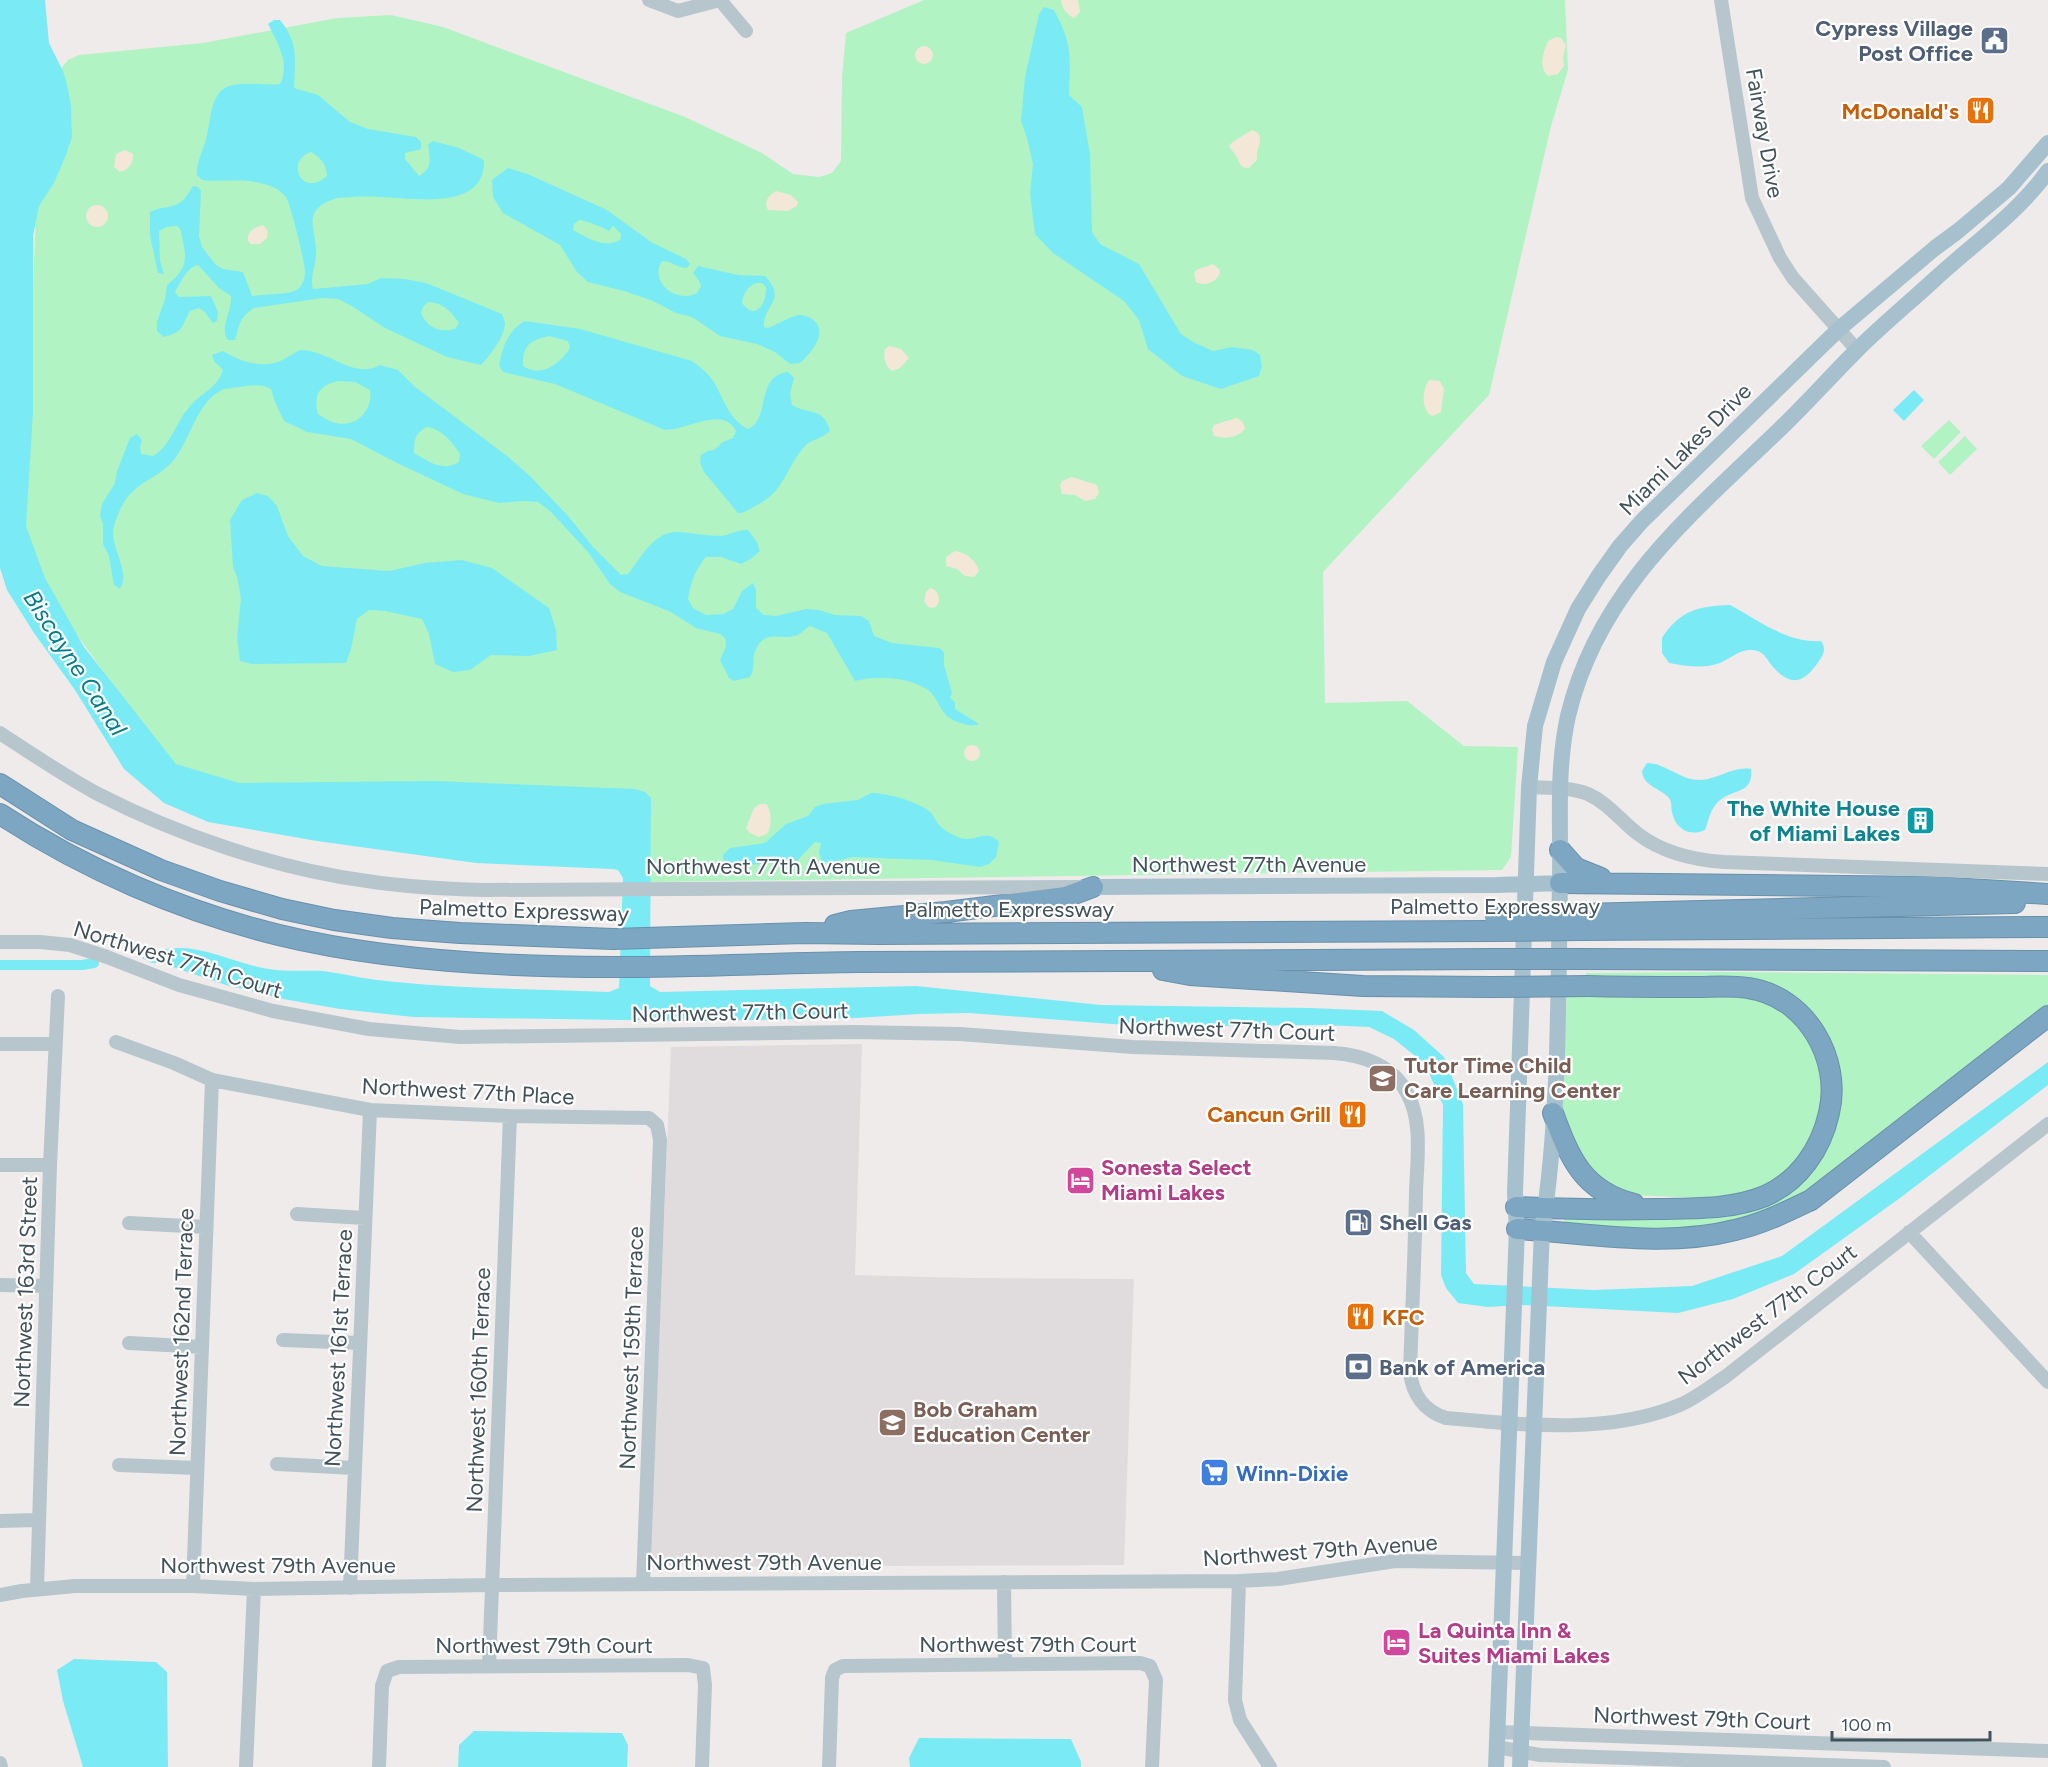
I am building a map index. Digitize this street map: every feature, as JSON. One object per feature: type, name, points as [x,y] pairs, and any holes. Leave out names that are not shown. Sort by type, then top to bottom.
[{"type":"highway","name":"Palmetto Expressway","points":[[0,784],[72,830],[161,870],[220,891],[334,921],[460,933],[613,939],[805,933],[1278,932],[1581,922],[2048,927]]},
{"type":"highway","points":[[0,814],[68,854],[114,877],[213,915],[279,935],[390,954],[463,962],[613,967],[806,963],[1493,959],[2048,960]]},
{"type":"highway","points":[[1560,850],[1576,868],[1609,882]]},
{"type":"highway","points":[[1560,883],[1936,887],[2048,894]]},
{"type":"highway","points":[[805,933],[851,921],[1066,897],[1093,887]]},
{"type":"highway","points":[[1581,922],[2048,902]]},
{"type":"highway","points":[[2000,961],[2048,951]]},
{"type":"highway","points":[[1116,961],[1190,975],[1363,986],[1749,988],[1774,997],[1799,1012],[1820,1039],[1830,1065],[1833,1098],[1825,1132],[1809,1161],[1789,1181],[1766,1196],[1740,1204],[1707,1208],[1622,1210],[1516,1207]]},
{"type":"highway","points":[[1516,1229],[1657,1239],[1712,1235],[1774,1219],[1811,1200],[2048,1017]]},
{"type":"highway","points":[[1553,1113],[1570,1155],[1592,1184],[1614,1198],[1654,1209]]},
{"type":"main road","name":"Miami Lakes Drive","points":[[1496,1767],[1510,1424],[1516,1229],[1515,1182],[1529,788],[1535,726],[1547,680],[1569,627],[1598,577],[1642,521],[1839,329],[1930,251],[2003,193],[2048,143]]},
{"type":"main road","points":[[1520,1759],[1536,1425],[1542,1230],[1546,1208],[1553,1113],[1560,883],[1558,789],[1566,729],[1578,683],[1598,635],[1616,603],[1667,538],[1808,402],[1857,350],[2036,188],[2048,171]]},
{"type":"main road","name":"Northwest 77th Avenue","points":[[1093,887],[1560,883]]},
{"type":"street","points":[[649,0],[678,11],[720,0],[746,31]]},
{"type":"street","name":"Fairway Drive","points":[[1721,0],[1752,198],[1780,258],[1793,278],[1857,350]]},
{"type":"street","name":"Northwest 77th Avenue","points":[[0,733],[97,794],[166,825],[254,856],[320,873],[366,881],[432,888],[611,890],[1093,887]]},
{"type":"street","points":[[1529,788],[1558,789],[1592,796],[1640,836],[1670,851],[1695,859],[2048,874]]},
{"type":"street","name":"Northwest 77th Court","points":[[0,942],[70,945],[178,985],[273,1011],[369,1029],[460,1037],[855,1032],[960,1034],[1133,1047],[1334,1053],[1366,1058],[1380,1065],[1397,1079],[1408,1093],[1417,1133],[1411,1383],[1421,1403],[1437,1415],[1446,1418],[1510,1424],[1610,1422],[1648,1416],[1683,1404],[1725,1377],[2048,1124]]},
{"type":"street","name":"Northwest 163rd Street","points":[[37,1589],[50,1164],[58,996]]},
{"type":"street","name":"Northwest 77th Place","points":[[116,1042],[174,1063],[212,1080],[370,1110],[510,1116],[649,1118]]},
{"type":"street","points":[[0,1044],[55,1044]]},
{"type":"street","name":"Northwest 162nd Terrace","points":[[193,1586],[212,1080]]},
{"type":"street","name":"Northwest 161st Terrace","points":[[350,1587],[370,1110]]},
{"type":"street","name":"Northwest 160th Terrace","points":[[489,1666],[510,1116]]},
{"type":"street","name":"Northwest 159th Terrace","points":[[643,1584],[660,1140],[657,1125],[649,1118]]},
{"type":"street","points":[[0,1165],[50,1164]]},
{"type":"street","points":[[297,1214],[365,1218]]},
{"type":"street","points":[[129,1223],[205,1227]]},
{"type":"street","points":[[1910,1232],[2048,1382]]},
{"type":"street","points":[[0,1285],[46,1286]]},
{"type":"street","points":[[283,1340],[359,1343]]},
{"type":"street","points":[[129,1343],[202,1347]]},
{"type":"street","points":[[277,1464],[354,1468]]},
{"type":"street","points":[[119,1465],[197,1468]]},
{"type":"street","points":[[0,1521],[38,1520]]},
{"type":"street","name":"Northwest 79th Avenue","points":[[0,1595],[75,1586],[193,1586],[254,1589],[491,1584],[1239,1581],[1278,1579],[1395,1561],[1528,1563]]},
{"type":"street","points":[[1004,1581],[1005,1663]]},
{"type":"street","points":[[1239,1581],[1235,1700],[1240,1720],[1270,1767]]},
{"type":"street","points":[[246,1767],[254,1589]]},
{"type":"street","name":"Northwest 79th Court","points":[[829,1767],[831,1678],[836,1670],[843,1666],[1140,1663],[1150,1666],[1156,1680],[1152,1767]]},
{"type":"street","name":"Northwest 79th Court","points":[[379,1767],[382,1686],[387,1671],[399,1667],[688,1665],[703,1668],[705,1685],[702,1767]]},
{"type":"street","name":"Northwest 79th Court","points":[[1497,1740],[1521,1733],[2048,1751]]},
{"type":"street","name":"Northwest 79th Court","points":[[1497,1740],[1520,1759],[1540,1755],[1884,1767]]},
{"type":"shaded area","name":"Bob Graham Education Center","points":[[862,1044],[855,1275],[1134,1279],[1124,1565],[650,1567],[671,1047]]},
{"type":"green space","points":[[924,0],[1565,0],[1568,70],[1551,126],[1489,395],[1323,572],[1325,703],[1407,701],[1464,746],[1518,747],[1511,857],[1502,870],[648,882],[646,796],[242,787],[169,764],[46,591],[23,528],[37,190],[54,77],[68,60],[79,55],[203,43],[337,18],[391,15],[443,27],[685,117],[762,153],[793,174],[819,177],[832,173],[841,161],[842,77],[846,33]]},
{"type":"green space","points":[[1949,420],[1961,432],[1934,459],[1921,446]]},
{"type":"green space","points":[[1965,436],[1977,449],[1950,475],[1938,462]]},
{"type":"green space","points":[[1586,973],[2048,975],[2048,1009],[1810,1191],[1743,1222],[1659,1231],[1565,1223],[1564,1217],[1570,1216],[1665,1219],[1713,1217],[1788,1189],[1838,1091],[1783,996],[1586,979]]},
{"type":"green space","points":[[1567,995],[1750,996],[1775,1007],[1800,1027],[1808,1037],[1822,1071],[1823,1107],[1806,1155],[1765,1188],[1720,1199],[1633,1195],[1596,1178],[1567,1141],[1562,1108]]},
{"type":"sand","points":[[1061,0],[1078,0],[1080,12],[1074,18],[1072,17],[1067,13]]},
{"type":"sand","points":[[1556,37],[1561,38],[1566,45],[1564,66],[1558,74],[1548,76],[1542,64],[1543,55],[1548,41]]},
{"type":"sand","points":[[924,46],[930,49],[933,55],[930,61],[924,64],[918,61],[915,55],[918,49]]},
{"type":"sand","points":[[1252,130],[1257,132],[1260,139],[1257,160],[1246,168],[1241,165],[1229,146]]},
{"type":"sand","points":[[125,150],[133,154],[133,160],[128,168],[120,172],[114,167],[116,154]]},
{"type":"sand","points":[[776,191],[791,195],[798,202],[797,206],[788,211],[768,210],[766,204],[768,199]]},
{"type":"sand","points":[[97,205],[105,208],[108,216],[105,224],[97,227],[89,224],[86,216],[89,208]]},
{"type":"sand","points":[[263,225],[268,231],[267,238],[260,244],[251,244],[248,241],[250,232]]},
{"type":"sand","points":[[1213,264],[1220,270],[1218,277],[1207,284],[1196,282],[1194,274],[1196,270]]},
{"type":"sand","points":[[890,346],[901,349],[909,358],[900,368],[892,371],[884,358],[885,349]]},
{"type":"sand","points":[[1429,380],[1440,381],[1444,389],[1441,412],[1433,416],[1427,411],[1424,403],[1425,389]]},
{"type":"sand","points":[[1236,418],[1244,425],[1245,429],[1242,432],[1231,437],[1214,436],[1212,429],[1214,425]]},
{"type":"sand","points":[[1072,477],[1097,485],[1099,493],[1095,499],[1085,501],[1075,495],[1062,494],[1060,485],[1062,481]]},
{"type":"sand","points":[[955,551],[967,555],[976,564],[979,571],[974,577],[965,576],[957,569],[946,566],[946,557]]},
{"type":"sand","points":[[930,588],[935,590],[939,597],[939,602],[934,608],[928,607],[924,601],[926,592]]},
{"type":"sand","points":[[972,745],[978,747],[980,753],[978,759],[972,761],[966,759],[964,753],[966,747]]},
{"type":"sand","points":[[760,804],[766,804],[771,819],[767,834],[759,837],[750,833],[746,828],[754,808]]},
{"type":"water","name":"Biscayne Canal","points":[[0,0],[45,0],[49,43],[63,71],[71,106],[72,137],[54,183],[39,206],[33,236],[33,412],[26,526],[45,578],[84,647],[176,764],[239,783],[435,781],[635,789],[645,792],[651,798],[650,986],[660,992],[916,986],[1101,1005],[1382,1011],[1414,1030],[1444,1057],[1463,1104],[1466,1273],[1474,1284],[1594,1290],[1692,1286],[1782,1256],[2048,1062],[2048,1085],[1900,1198],[1794,1274],[1733,1299],[1678,1313],[1522,1305],[1488,1307],[1458,1303],[1446,1288],[1441,1275],[1443,1105],[1425,1064],[1394,1039],[1369,1027],[1324,1025],[1151,1027],[969,1013],[690,1021],[413,1017],[340,1009],[283,999],[226,985],[142,958],[158,951],[174,948],[190,949],[276,970],[323,971],[377,980],[435,985],[609,992],[619,988],[623,878],[618,870],[612,869],[476,863],[317,841],[208,822],[164,803],[124,769],[75,690],[34,633],[7,590],[0,568]]},
{"type":"water","points":[[1044,7],[1054,10],[1060,22],[1069,51],[1069,95],[1082,107],[1090,154],[1092,232],[1100,244],[1139,264],[1181,334],[1213,351],[1232,347],[1253,350],[1260,355],[1262,367],[1259,376],[1221,389],[1182,376],[1148,349],[1139,320],[1124,301],[1053,253],[1035,234],[1030,194],[1033,164],[1021,121],[1025,77],[1039,14]]},
{"type":"water","points":[[274,20],[280,20],[290,36],[294,52],[294,88],[318,95],[350,122],[368,129],[416,137],[421,142],[421,149],[405,153],[405,159],[419,176],[429,166],[428,145],[433,141],[459,148],[484,160],[481,177],[473,188],[461,195],[428,199],[337,198],[325,203],[314,215],[316,256],[312,277],[313,289],[368,284],[381,278],[426,283],[502,314],[505,324],[500,340],[481,365],[447,357],[385,328],[338,299],[322,298],[254,308],[243,318],[235,340],[228,340],[225,325],[231,296],[219,288],[198,265],[187,272],[175,292],[179,297],[211,296],[218,312],[217,321],[213,323],[204,311],[198,308],[190,311],[181,328],[175,333],[164,337],[157,331],[157,322],[167,285],[182,269],[185,253],[181,231],[177,226],[159,231],[160,261],[164,274],[158,273],[150,236],[150,212],[180,202],[193,186],[198,187],[201,191],[199,236],[202,247],[216,265],[223,269],[243,272],[252,296],[294,291],[304,280],[305,268],[291,210],[285,196],[266,184],[202,180],[197,175],[214,102],[222,90],[241,84],[280,84],[284,69],[282,53],[268,24]],"holes":[[[311,152],[322,162],[327,176],[318,182],[310,183],[304,181],[298,169],[303,156]],[[428,302],[442,305],[449,311],[459,323],[455,329],[439,330],[427,323],[421,314]]]},
{"type":"water","points":[[508,168],[530,175],[607,210],[651,242],[686,259],[690,264],[687,268],[662,261],[659,269],[662,283],[667,289],[681,296],[697,293],[701,286],[693,273],[698,266],[738,275],[765,276],[772,284],[775,297],[767,313],[764,327],[771,327],[795,316],[806,316],[817,324],[819,336],[817,342],[800,363],[790,364],[775,352],[757,344],[720,336],[692,317],[676,313],[653,301],[588,282],[577,272],[560,245],[503,213],[493,197],[492,180]],"holes":[[[579,220],[609,231],[613,226],[621,234],[620,240],[602,243],[590,239],[573,230],[574,224]],[[756,283],[762,283],[766,287],[766,293],[760,308],[752,311],[742,303],[746,291]]]},
{"type":"water","points":[[525,321],[580,329],[692,361],[710,377],[732,415],[748,429],[759,417],[771,381],[778,375],[788,372],[794,378],[790,394],[792,405],[820,415],[824,418],[830,431],[806,445],[772,494],[753,508],[738,513],[704,472],[700,462],[701,455],[733,438],[736,431],[730,423],[714,419],[665,430],[555,384],[503,372],[499,366],[504,346],[510,334]],"holes":[[[549,336],[568,341],[570,348],[550,368],[537,370],[523,366],[524,353],[532,342]]]},
{"type":"water","points":[[300,350],[321,354],[360,369],[370,369],[380,365],[398,370],[414,386],[530,476],[621,575],[628,574],[649,546],[662,535],[679,532],[721,536],[748,530],[757,542],[760,551],[741,564],[721,557],[706,557],[696,572],[691,587],[688,599],[693,608],[706,615],[723,614],[733,609],[742,591],[753,583],[756,590],[756,608],[764,615],[776,616],[806,609],[835,615],[861,616],[869,621],[874,636],[892,643],[939,648],[944,652],[944,665],[952,693],[950,698],[955,702],[955,709],[979,724],[966,724],[951,719],[945,714],[932,693],[909,681],[872,678],[855,681],[827,633],[810,626],[796,635],[773,636],[764,639],[755,652],[750,677],[734,681],[729,678],[720,660],[726,646],[725,638],[720,634],[696,628],[671,612],[620,592],[610,584],[588,552],[550,511],[538,502],[499,503],[463,494],[351,439],[307,432],[284,421],[271,389],[268,387],[248,386],[226,389],[213,395],[200,412],[173,461],[127,497],[113,531],[123,573],[120,589],[114,585],[109,556],[103,544],[103,524],[100,515],[102,504],[115,483],[117,471],[130,438],[137,434],[142,440],[141,454],[153,456],[165,445],[187,410],[221,376],[223,370],[214,361],[212,355],[223,351],[256,364],[271,364]],"holes":[[[338,381],[355,382],[370,390],[366,411],[351,423],[334,422],[318,414],[316,401],[319,392],[326,385]],[[427,427],[442,433],[450,441],[460,454],[459,462],[442,466],[414,453],[416,437]]]},
{"type":"water","points":[[1914,390],[1924,400],[1904,421],[1893,410]]},
{"type":"water","points":[[257,493],[268,496],[277,506],[288,536],[303,556],[322,566],[389,571],[425,563],[462,560],[492,568],[549,608],[556,630],[557,650],[529,656],[491,655],[470,670],[453,672],[435,664],[429,634],[422,619],[369,610],[357,619],[346,663],[252,664],[240,661],[237,638],[241,598],[233,567],[230,520],[242,500]]},
{"type":"water","points":[[1730,605],[1785,635],[1809,641],[1821,641],[1824,649],[1821,658],[1806,676],[1795,680],[1782,675],[1764,655],[1754,650],[1742,651],[1720,663],[1708,666],[1669,663],[1662,653],[1662,638],[1676,621],[1700,608]]},
{"type":"water","points":[[1647,763],[1661,766],[1694,780],[1708,779],[1744,769],[1751,769],[1751,778],[1744,788],[1726,796],[1714,807],[1705,830],[1694,833],[1684,830],[1676,823],[1669,798],[1645,780],[1642,771]]},
{"type":"water","points":[[871,793],[901,798],[923,807],[931,813],[942,828],[960,838],[990,836],[994,838],[999,842],[996,857],[989,864],[980,867],[932,860],[851,857],[835,862],[822,862],[819,853],[821,843],[815,842],[792,866],[785,867],[773,863],[733,866],[724,862],[723,855],[730,848],[765,843],[786,824],[808,816],[815,807],[858,800]]},
{"type":"water","points":[[74,1659],[156,1662],[167,1672],[168,1767],[83,1767],[63,1701],[57,1670]]},
{"type":"water","points":[[474,1731],[622,1733],[628,1745],[627,1767],[458,1767],[459,1745]]},
{"type":"water","points":[[919,1738],[1071,1739],[1081,1767],[910,1767],[909,1758]]},
{"type":"waterway","points":[[0,965],[94,963]]},
{"type":"place","name":"Cypress Village Post Office","points":[[1994,41]]},
{"type":"place","name":"McDonald's","points":[[1980,111]]},
{"type":"place","name":"The White House of Miami Lakes","points":[[1921,821]]},
{"type":"place","name":"Tutor Time Child Care Learning Center","points":[[1383,1078]]},
{"type":"place","name":"Cancun Grill","points":[[1352,1114]]},
{"type":"place","name":"Sonesta Select Miami Lakes","points":[[1080,1180]]},
{"type":"place","name":"Shell Gas","points":[[1358,1222]]},
{"type":"place","name":"KFC","points":[[1361,1317]]},
{"type":"place","name":"Bank of America","points":[[1358,1367]]},
{"type":"place","name":"Bob Graham Education Center","points":[[892,1422]]},
{"type":"place","name":"Winn-Dixie","points":[[1215,1473]]},
{"type":"place","name":"La Quinta Inn & Suites Miami Lakes","points":[[1397,1643]]}]
